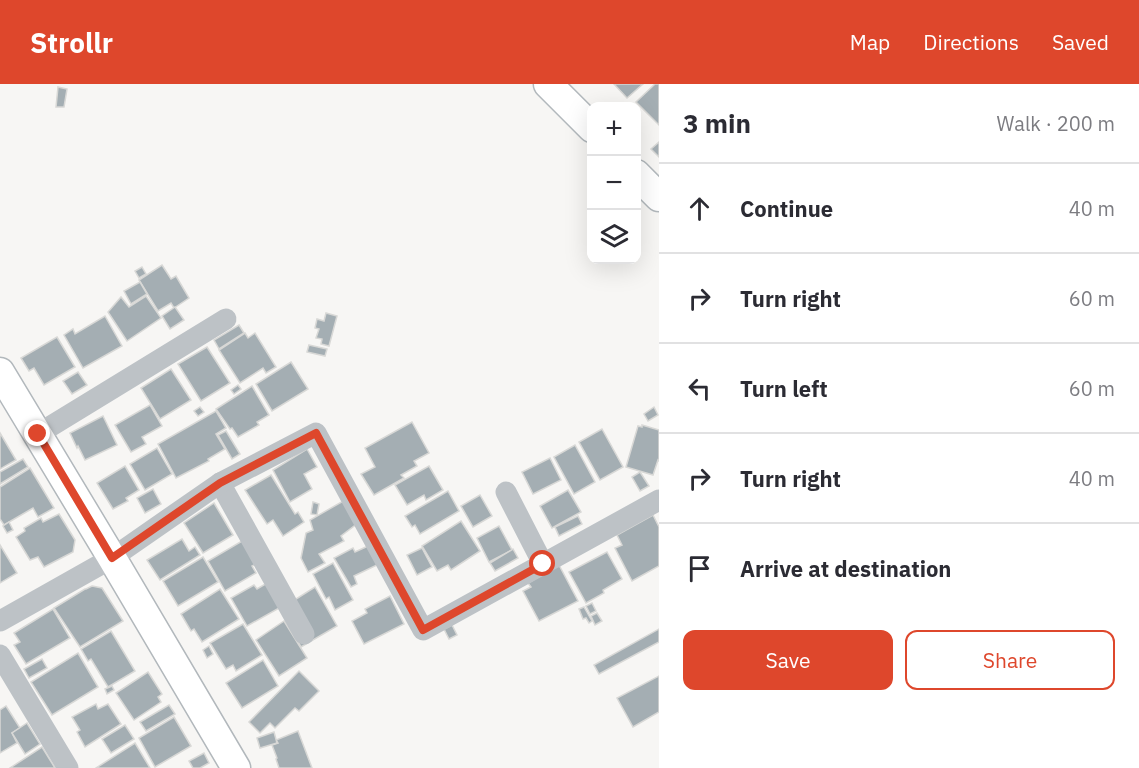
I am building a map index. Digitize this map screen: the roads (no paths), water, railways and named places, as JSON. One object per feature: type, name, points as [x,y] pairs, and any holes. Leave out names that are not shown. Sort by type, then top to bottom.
[{"type":"street","points":[[548,84],[587,124]]},
{"type":"street","points":[[641,179],[659,197]]},
{"type":"street","points":[[38,434],[226,319]]},
{"type":"street","points":[[0,372],[237,768]]},
{"type":"street","points":[[0,621],[112,558],[220,483],[316,433],[423,630],[659,500]]},
{"type":"street","points":[[220,483],[304,634]]},
{"type":"street","points":[[506,492],[543,564]]},
{"type":"street","points":[[0,655],[68,768]]}]
